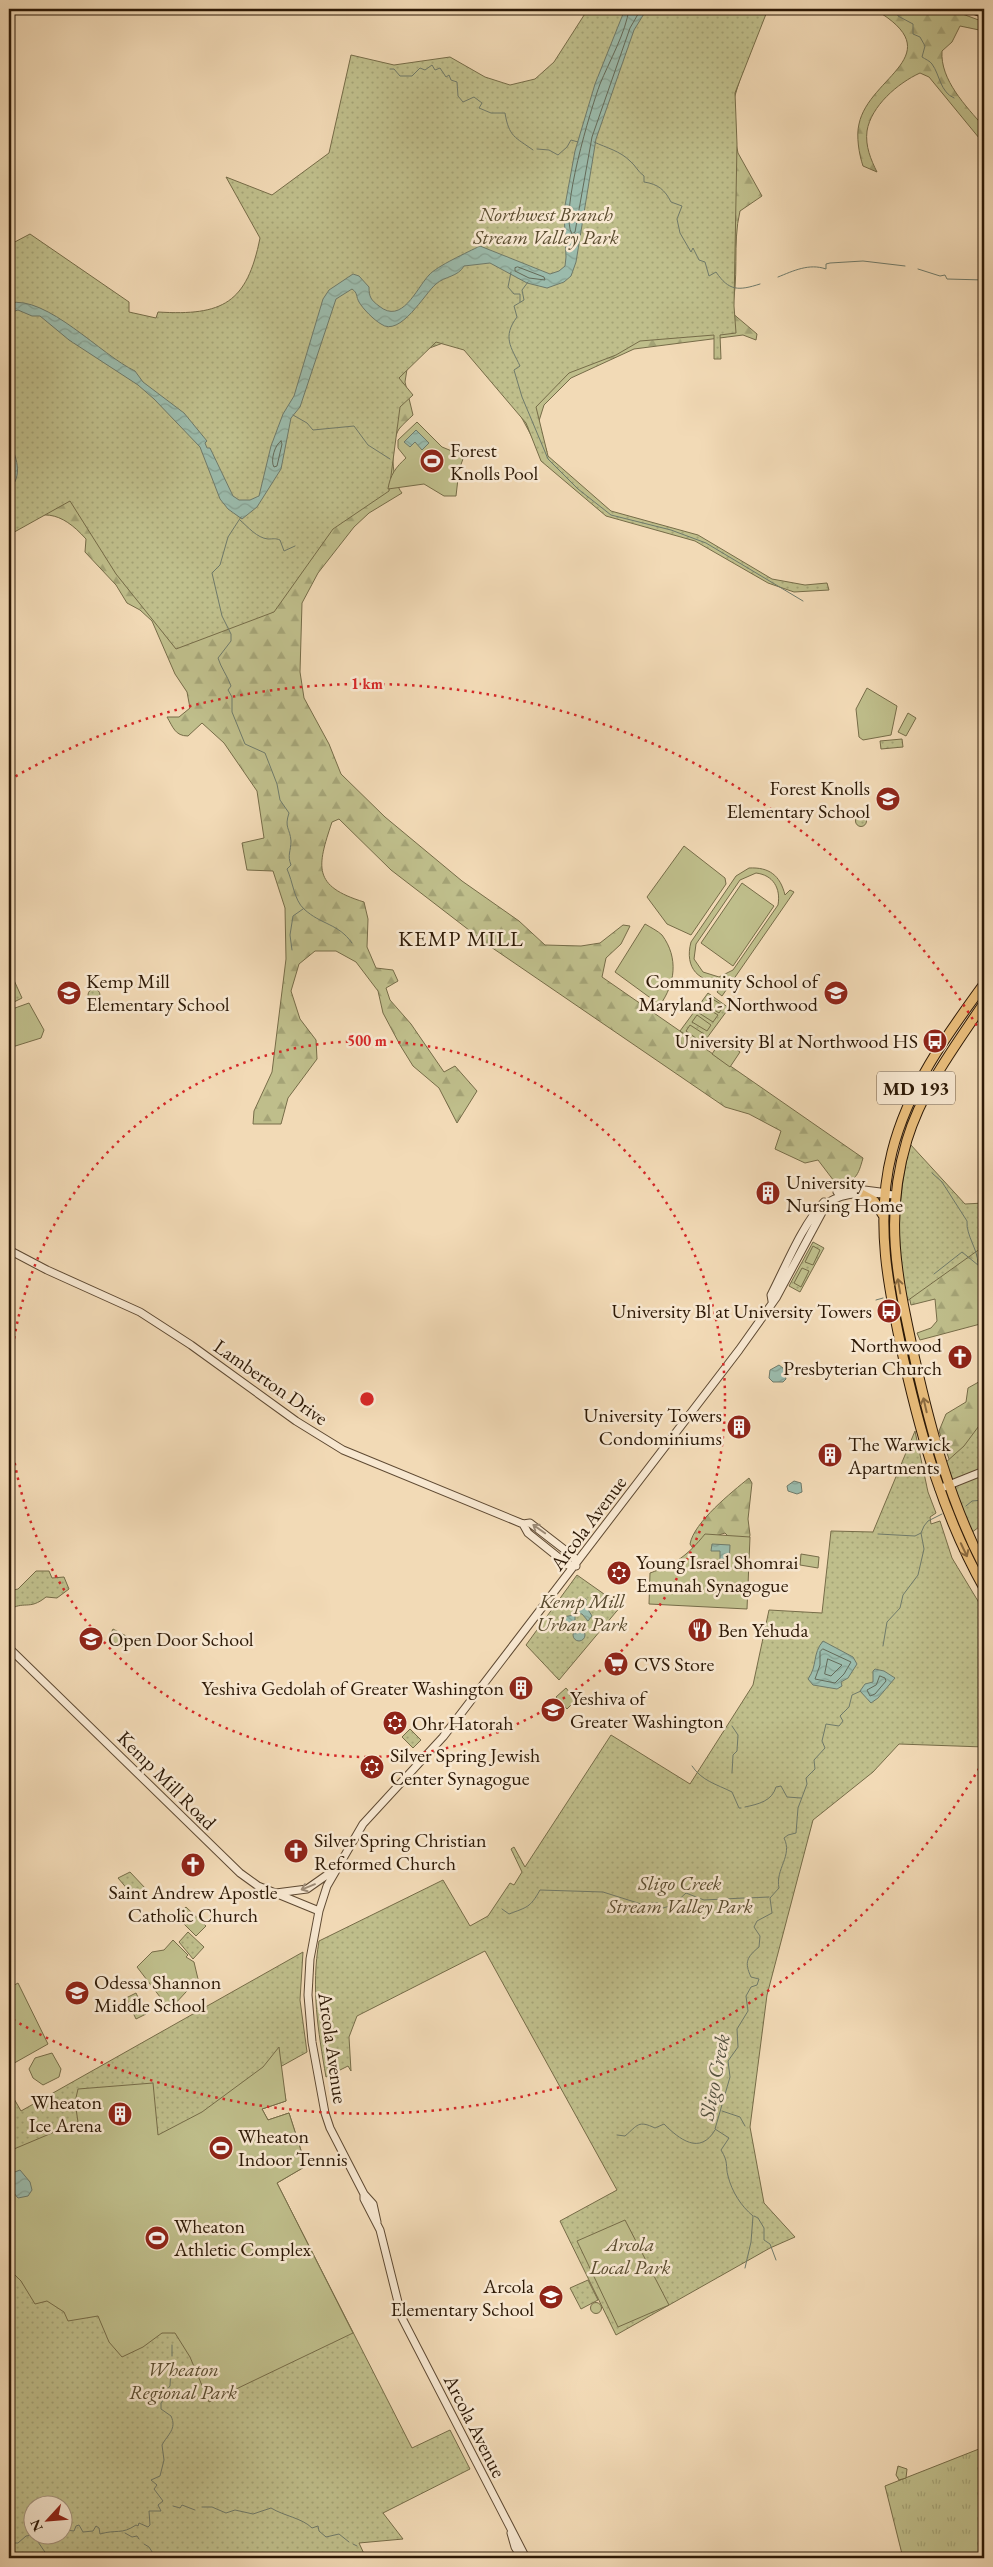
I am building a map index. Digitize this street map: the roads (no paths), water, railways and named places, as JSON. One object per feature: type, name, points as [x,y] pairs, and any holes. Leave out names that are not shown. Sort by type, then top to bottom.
[{"type":"highway","points":[[975,9],[984,12]]},
{"type":"main road","name":"MD 193","points":[[984,984],[931,1060],[911,1098],[892,1153],[884,1194],[883,1216],[886,1277],[921,1433],[939,1489],[962,1545],[984,1588]]},
{"type":"main road","name":"MD 193","points":[[984,1003],[948,1053],[925,1093],[904,1152],[895,1195],[895,1263],[927,1412],[949,1485],[970,1538],[984,1566]]},
{"type":"main road","points":[[918,1084],[924,1081],[934,1066],[948,1053]]},
{"type":"main road","points":[[904,1152],[901,1144],[913,1106],[911,1098]]},
{"type":"main road","points":[[861,1194],[874,1201],[883,1216]]},
{"type":"street","name":"Arcola Avenue","points":[[772,1301],[771,1295],[794,1250],[816,1210],[827,1199],[849,1188],[878,1191],[884,1194]]},
{"type":"street","name":"Arcola Avenue","points":[[524,2558],[512,2540],[510,2530],[402,2318],[377,2222],[330,2128],[325,2113],[312,2042],[308,1995],[310,1959],[318,1911],[337,1868],[363,1824],[443,1737],[576,1566],[739,1350],[772,1301],[828,1203],[838,1196],[861,1194],[895,1195]]},
{"type":"street","name":"Lamberton Drive","points":[[9,1250],[47,1270],[140,1312],[191,1345],[296,1421],[343,1450],[523,1524],[530,1523],[574,1557],[576,1566]]},
{"type":"street","points":[[939,1489],[984,1471]]},
{"type":"street","name":"Kemp Mill Road","points":[[9,1648],[217,1852],[246,1877],[274,1893],[318,1911]]},
{"type":"street","points":[[274,1893],[307,1889],[337,1868]]},
{"type":"water","points":[[625,9],[647,9],[634,30],[596,139],[576,262],[571,276],[564,282],[547,288],[527,283],[490,263],[464,266],[455,274],[436,284],[404,320],[388,327],[375,320],[369,314],[361,305],[352,289],[336,299],[300,407],[291,418],[281,469],[257,507],[242,519],[228,509],[220,499],[200,447],[154,399],[138,385],[69,340],[40,316],[32,316],[18,310],[9,313],[9,303],[24,303],[40,308],[74,328],[121,363],[135,371],[143,382],[184,413],[207,441],[205,443],[207,448],[210,448],[233,496],[239,500],[250,500],[259,496],[271,446],[283,414],[294,396],[323,299],[329,290],[353,274],[359,276],[369,287],[370,296],[374,302],[387,311],[395,311],[408,303],[433,271],[480,246],[550,274],[559,271],[565,266],[564,211],[575,151],[595,84]]},
{"type":"water","points":[[416,430],[429,443],[422,450],[415,442],[410,447],[404,442]]},
{"type":"water","points":[[9,440],[16,459],[17,472],[14,484],[9,490]]},
{"type":"water","points":[[779,1365],[783,1368],[786,1379],[783,1382],[773,1382],[769,1378],[770,1370]]},
{"type":"water","points":[[794,1481],[801,1483],[802,1492],[797,1494],[788,1491],[787,1486]]},
{"type":"water","points":[[712,1544],[730,1545],[729,1565],[720,1564],[720,1551],[711,1551]]},
{"type":"water","points":[[578,1598],[586,1599],[587,1608],[592,1616],[588,1621],[582,1614],[576,1613]]},
{"type":"water","points":[[575,1615],[575,1620],[561,1628],[557,1624],[562,1617]]},
{"type":"water","points":[[581,1629],[584,1630],[584,1640],[577,1641],[574,1640],[573,1633],[574,1630]]},
{"type":"water","points":[[823,1641],[853,1657],[857,1664],[848,1678],[841,1682],[842,1686],[837,1689],[813,1685],[808,1679],[813,1669],[817,1650]]},
{"type":"water","points":[[875,1669],[884,1671],[895,1678],[878,1698],[871,1703],[860,1691],[865,1684],[873,1682],[873,1671]]},
{"type":"water","points":[[20,2170],[30,2182],[32,2190],[28,2196],[18,2198],[12,2190],[10,2179],[12,2173]]},
{"type":"waterway","points":[[897,9],[898,16],[913,24],[913,34],[920,37],[925,46],[922,57],[932,64],[943,88],[954,98]]},
{"type":"waterway","points":[[390,69],[394,69],[400,76],[412,76],[420,68],[425,70],[432,65],[435,70],[440,68],[446,77],[449,75],[451,80],[457,82],[458,96],[463,102],[474,97],[482,103],[479,108],[491,113],[505,113],[514,136],[533,150]]},
{"type":"waterway","points":[[537,149],[549,150],[558,155],[567,147],[571,140],[578,142]]},
{"type":"waterway","points":[[594,142],[618,152],[644,176],[644,182],[657,186],[664,191],[671,202],[682,206],[677,219],[680,233],[691,252],[693,248],[699,260],[705,262],[709,276],[716,272],[725,283],[735,288],[746,288],[760,284]]},
{"type":"waterway","points":[[778,277],[807,267],[826,269],[826,264],[830,263],[863,261],[905,266]]},
{"type":"waterway","points":[[918,269],[940,276],[945,275],[947,279],[984,280]]},
{"type":"waterway","points":[[511,272],[508,287],[514,294],[520,294],[520,302]]},
{"type":"waterway","points":[[528,282],[522,290],[524,300],[514,306],[517,317],[512,324],[509,336],[520,366],[514,370],[522,397],[548,459],[578,489],[611,515],[671,530],[706,543],[803,601]]},
{"type":"waterway","points":[[293,415],[307,423],[313,430],[354,426],[368,445],[390,459]]},
{"type":"waterway","points":[[241,517],[228,537],[220,565],[212,573],[222,616],[231,634],[231,641],[218,658],[231,686],[228,690],[232,697],[232,712],[245,744],[265,753],[277,784],[280,800],[289,813],[287,825],[291,841],[289,856],[291,865],[287,869],[298,901],[310,914],[347,936],[352,943]]},
{"type":"waterway","points":[[240,520],[260,537],[280,540],[284,551],[295,546]]},
{"type":"waterway","points":[[292,950],[290,935],[293,916],[303,909]]},
{"type":"waterway","points":[[932,1173],[942,1182],[967,1221],[968,1232],[978,1264]]},
{"type":"waterway","points":[[934,1274],[962,1252],[984,1270]]},
{"type":"waterway","points":[[876,1300],[883,1298]]},
{"type":"waterway","name":"Sligo Creek","points":[[966,1506],[972,1501],[984,1500]]},
{"type":"waterway","name":"Sligo Creek","points":[[883,1646],[887,1622],[900,1608],[903,1595],[918,1575],[924,1549],[921,1533],[924,1526],[928,1521],[942,1514]]},
{"type":"waterway","points":[[878,1534],[915,1536],[921,1533]]},
{"type":"waterway","points":[[583,1629],[586,1621]]},
{"type":"waterway","name":"Sligo Creek","points":[[745,2268],[751,2242],[753,2216],[738,2198],[730,2182],[726,2161],[721,2150],[729,2138],[715,2129],[730,2077],[728,2061],[738,2047],[737,2029],[748,2011],[746,1996],[751,1987],[757,1985],[759,1979],[751,1977],[747,1964],[749,1957],[759,1947],[760,1936],[754,1927],[757,1921],[772,1913],[770,1898],[779,1888],[779,1875],[786,1851],[784,1838],[796,1833],[798,1808],[807,1784],[806,1778],[815,1769],[814,1760],[825,1748],[822,1741],[826,1724],[839,1726],[843,1721],[840,1716],[849,1707],[852,1695],[861,1691]]},
{"type":"waterway","points":[[732,1726],[738,1735],[737,1751],[733,1755],[732,1773]]},
{"type":"waterway","points":[[692,1766],[705,1779],[732,1792],[739,1808],[741,1808]]},
{"type":"waterway","points":[[745,1807],[768,1799],[776,1787],[781,1786],[787,1797],[801,1798]]},
{"type":"waterway","points":[[502,1909],[509,1914],[524,1908],[531,1904],[540,1890],[603,1892],[641,1904],[658,1903],[663,1908],[673,1905],[686,1893],[704,1900],[744,1898]]},
{"type":"waterway","points":[[747,1898],[769,1897]]},
{"type":"waterway","points":[[722,2111],[740,2117],[745,2126]]},
{"type":"waterway","points":[[617,2135],[625,2136],[641,2124],[655,2128],[664,2124],[676,2135],[696,2143],[703,2142],[709,2138],[715,2130]]},
{"type":"waterway","points":[[754,2216],[758,2218],[764,2228],[764,2240],[770,2244],[776,2260]]},
{"type":"waterway","points":[[172,2345],[172,2356]]},
{"type":"waterway","points":[[72,2531],[79,2525],[83,2532],[93,2531],[96,2526],[99,2528],[100,2534],[122,2531],[136,2525],[138,2526],[139,2523],[148,2527],[150,2525],[149,2511],[161,2511],[158,2505],[163,2501],[154,2489],[157,2485],[151,2480],[160,2476],[164,2460],[162,2445],[173,2424],[171,2416],[161,2409],[161,2403],[170,2386],[171,2368]]},
{"type":"waterway","points":[[173,2506],[180,2508],[182,2505],[195,2510]]},
{"type":"waterway","points":[[202,2507],[212,2507],[226,2513],[235,2510],[253,2514],[271,2508],[312,2528],[318,2526],[319,2531],[326,2537],[339,2534],[349,2542]]},
{"type":"waterway","points":[[125,2533],[132,2537],[137,2536],[139,2539]]},
{"type":"waterway","points":[[9,2543],[18,2543],[22,2540]]},
{"type":"waterway","points":[[39,2544],[49,2558]]},
{"type":"waterway","points":[[144,2544],[149,2547],[156,2558]]},
{"type":"waterway","points":[[353,2544],[357,2546]]},
{"type":"place","name":"Forest Knolls Pool","points":[[432,461]]},
{"type":"place","name":"Forest Knolls Elementary School","points":[[888,799]]},
{"type":"place","name":"Kemp Mill Elementary School","points":[[69,993]]},
{"type":"place","name":"Community School of Maryland - Northwood","points":[[836,993]]},
{"type":"place","name":"University Bl at Northwood HS","points":[[935,1041]]},
{"type":"place","name":"University Nursing Home","points":[[768,1193]]},
{"type":"place","name":"University Bl at University Towers","points":[[889,1311]]},
{"type":"place","name":"Northwood Presbyterian Church","points":[[960,1357]]},
{"type":"place","name":"University Towers Condominiums","points":[[739,1427]]},
{"type":"place","name":"The Warwick Apartments","points":[[830,1455]]},
{"type":"place","name":"Young Israel Shomrai Emunah Synagogue","points":[[619,1573]]},
{"type":"place","name":"Ben Yehuda","points":[[700,1630]]},
{"type":"place","name":"Open Door School","points":[[91,1639]]},
{"type":"place","name":"CVS Store","points":[[616,1664]]},
{"type":"place","name":"Yeshiva Gedolah of Greater Washington","points":[[521,1688]]},
{"type":"place","name":"Yeshiva of Greater Washington","points":[[553,1710]]},
{"type":"place","name":"Ohr Hatorah","points":[[395,1723]]},
{"type":"place","name":"Silver Spring Jewish Center Synagogue","points":[[372,1767]]},
{"type":"place","name":"Silver Spring Christian Reformed Church","points":[[296,1851]]},
{"type":"place","name":"Saint Andrew Apostle Catholic Church","points":[[193,1865]]},
{"type":"place","name":"Odessa Shannon Middle School","points":[[77,1993]]},
{"type":"place","name":"Wheaton Ice Arena","points":[[120,2114]]},
{"type":"place","name":"Wheaton Indoor Tennis","points":[[221,2148]]},
{"type":"place","name":"Wheaton Athletic Complex","points":[[157,2238]]},
{"type":"place","name":"Arcola Elementary School","points":[[551,2297]]},
{"type":"district","name":"KEMP MILL","points":[[461,938]]},
{"type":"park label","name":"Northwest Branch Stream Valley Park","points":[[546,226]]},
{"type":"park label","name":"Kemp Mill Urban Park","points":[[582,1612]]},
{"type":"park label","name":"Sligo Creek Stream Valley Park","points":[[680,1894]]},
{"type":"park label","name":"Arcola Local Park","points":[[630,2256]]},
{"type":"park label","name":"Wheaton Regional Park","points":[[183,2380]]}]
